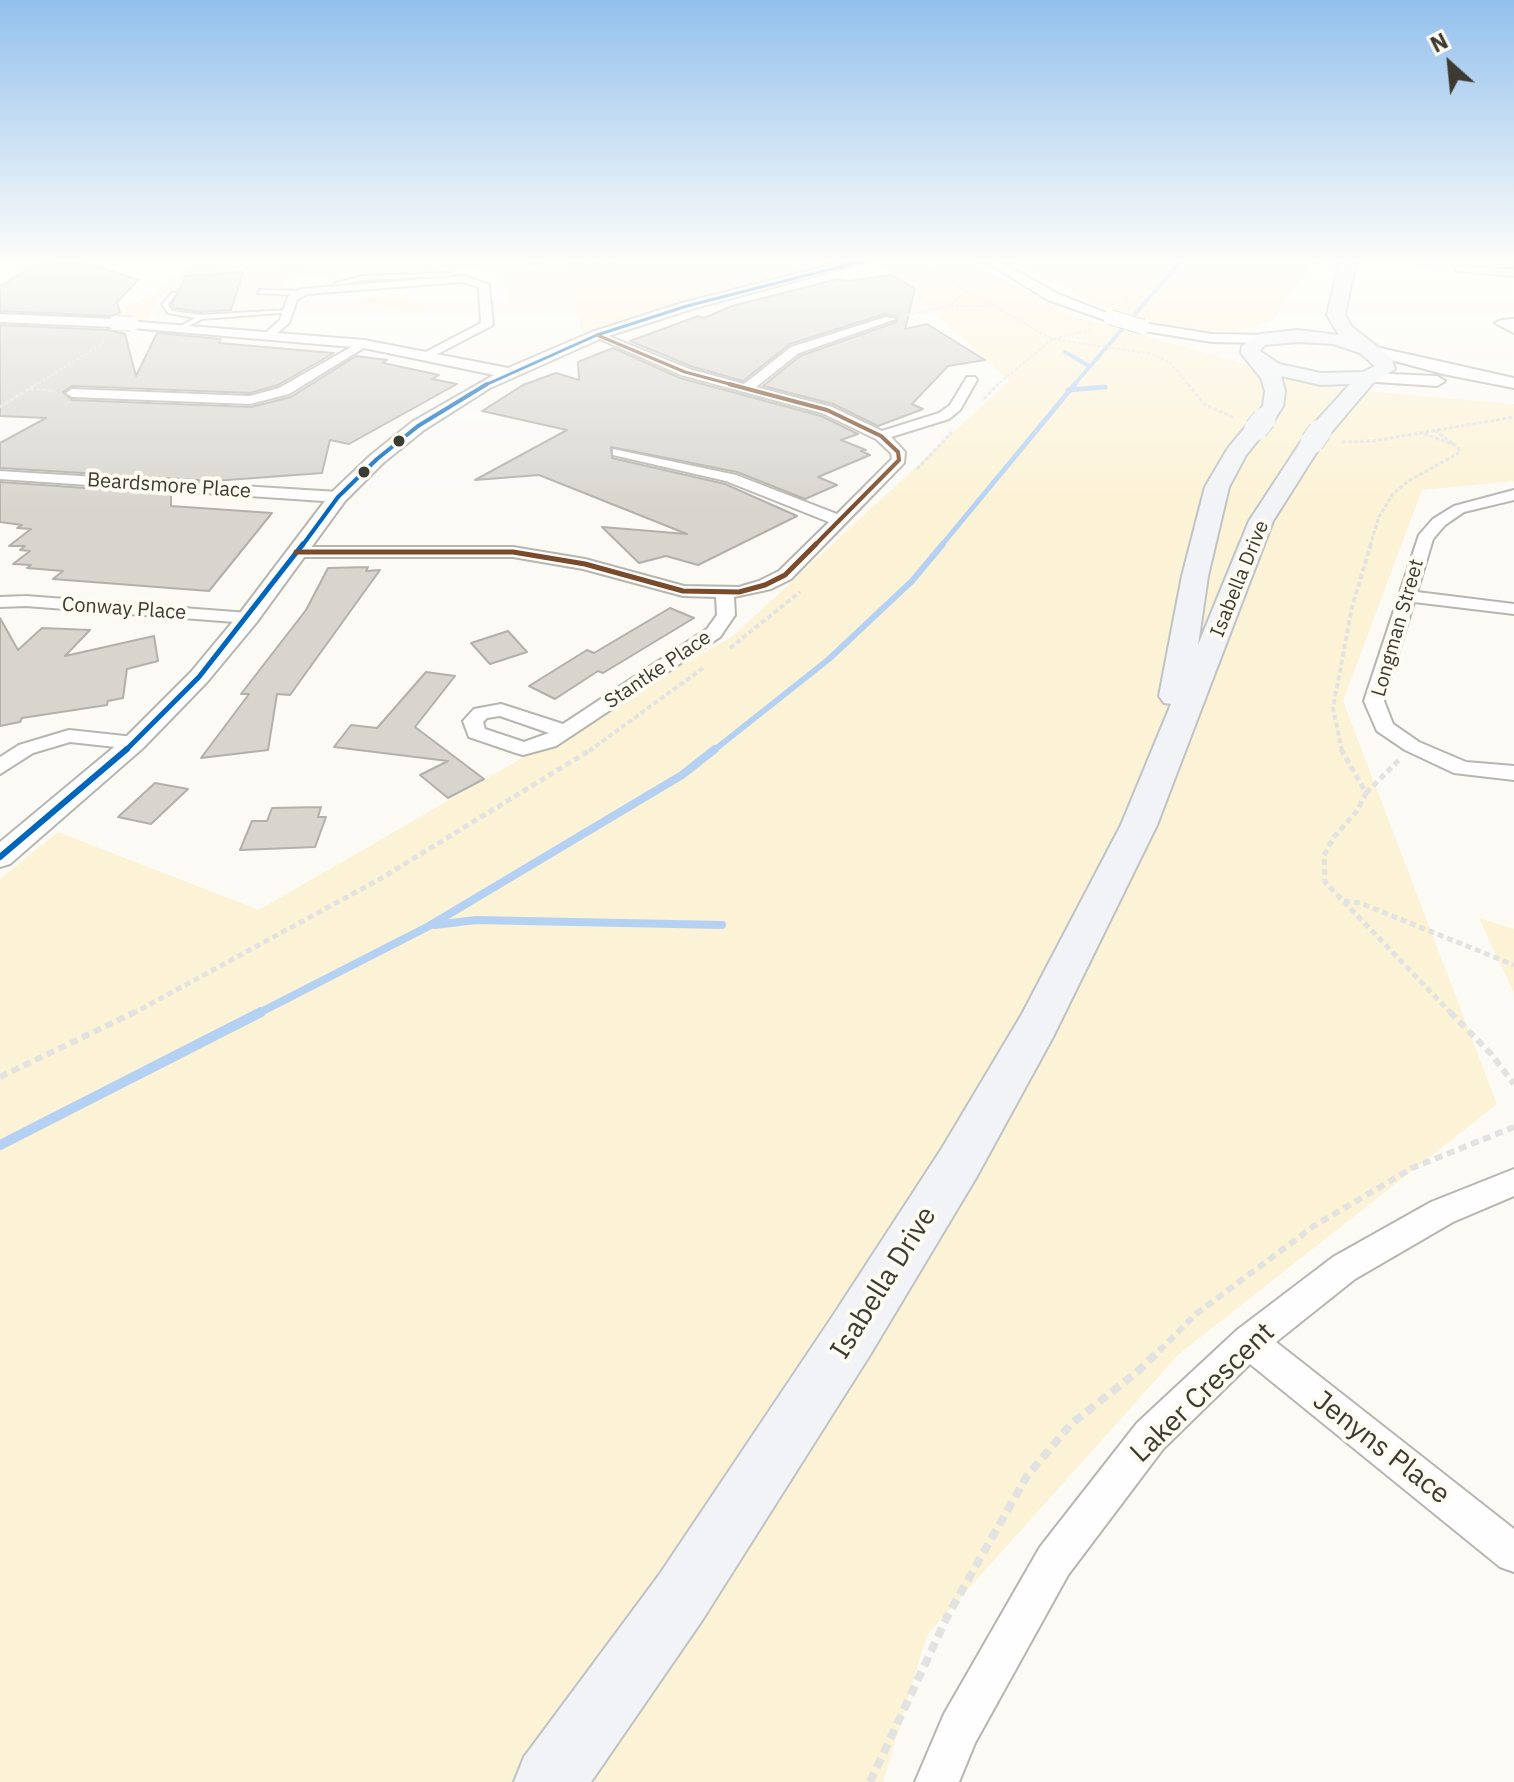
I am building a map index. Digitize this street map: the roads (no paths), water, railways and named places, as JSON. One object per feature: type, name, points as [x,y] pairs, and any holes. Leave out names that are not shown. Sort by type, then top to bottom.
[{"type":"main road","points":[[1255,343],[1249,350],[1257,361],[1284,373],[1308,378],[1366,378],[1381,373],[1386,365],[1381,357],[1360,343]]},
{"type":"main road","points":[[1343,343],[1366,348]]},
{"type":"main road","name":"Isabella Drive","points":[[1165,754],[1205,528],[1217,487],[1236,453],[1273,406],[1275,391],[1271,377],[1257,361]]},
{"type":"main road","name":"Isabella Drive","points":[[549,1782],[681,1597],[959,1163],[1038,1025],[1139,825],[1261,521],[1316,436],[1366,378]]},
{"type":"street","points":[[356,343],[508,373]]},
{"type":"street","points":[[426,355],[450,343]]},
{"type":"street","points":[[0,857],[134,743],[199,677],[248,618],[338,497],[377,459],[418,426],[508,373],[578,343]]},
{"type":"street","points":[[296,552],[513,552],[585,564],[683,591],[725,593],[765,585],[785,575],[899,460],[898,452],[881,436],[827,410],[685,372],[616,343]]},
{"type":"street","points":[[745,389],[795,350],[816,343]]},
{"type":"street","points":[[1197,343],[1257,361]]},
{"type":"street","points":[[72,393],[250,400],[284,391],[364,344]]},
{"type":"street","points":[[1366,348],[1443,369],[1514,383]]},
{"type":"street","points":[[1366,378],[1439,381],[1514,390]]},
{"type":"street","points":[[881,436],[944,416],[955,407],[971,380]]},
{"type":"street","points":[[618,452],[731,478],[841,521]]},
{"type":"street","name":"Beardsmore Place","points":[[0,475],[338,497]]},
{"type":"street","name":"Longman Street","points":[[1514,495],[1459,509],[1439,522],[1425,538],[1374,701],[1384,727],[1412,746],[1462,768],[1514,773]]},
{"type":"street","name":"Stantke Place","points":[[565,731],[714,633],[726,615],[725,593]]},
{"type":"street","points":[[1406,596],[1514,609]]},
{"type":"street","name":"Conway Place","points":[[0,602],[26,601],[248,618]]},
{"type":"street","points":[[0,767],[26,749],[69,736],[134,743]]},
{"type":"street","name":"Laker Crescent","points":[[937,1782],[959,1729],[1054,1561],[1150,1436],[1249,1342],[1344,1268],[1442,1212],[1514,1182]]},
{"type":"street","name":"Jenyns Place","points":[[1249,1342],[1514,1553]]},
{"type":"waterway","points":[[1073,386],[1110,343]]},
{"type":"waterway","points":[[1065,352],[1089,366]]},
{"type":"waterway","points":[[1070,390],[1075,384]]},
{"type":"waterway","points":[[1070,390],[1105,387]]},
{"type":"waterway","points":[[941,546],[1070,390]]},
{"type":"waterway","points":[[713,751],[829,659],[912,581],[943,544]]},
{"type":"waterway","points":[[257,1014],[429,926],[682,775],[715,749]]},
{"type":"waterway","points":[[435,925],[476,920],[722,925]]},
{"type":"waterway","points":[[0,1145],[261,1012]]}]
